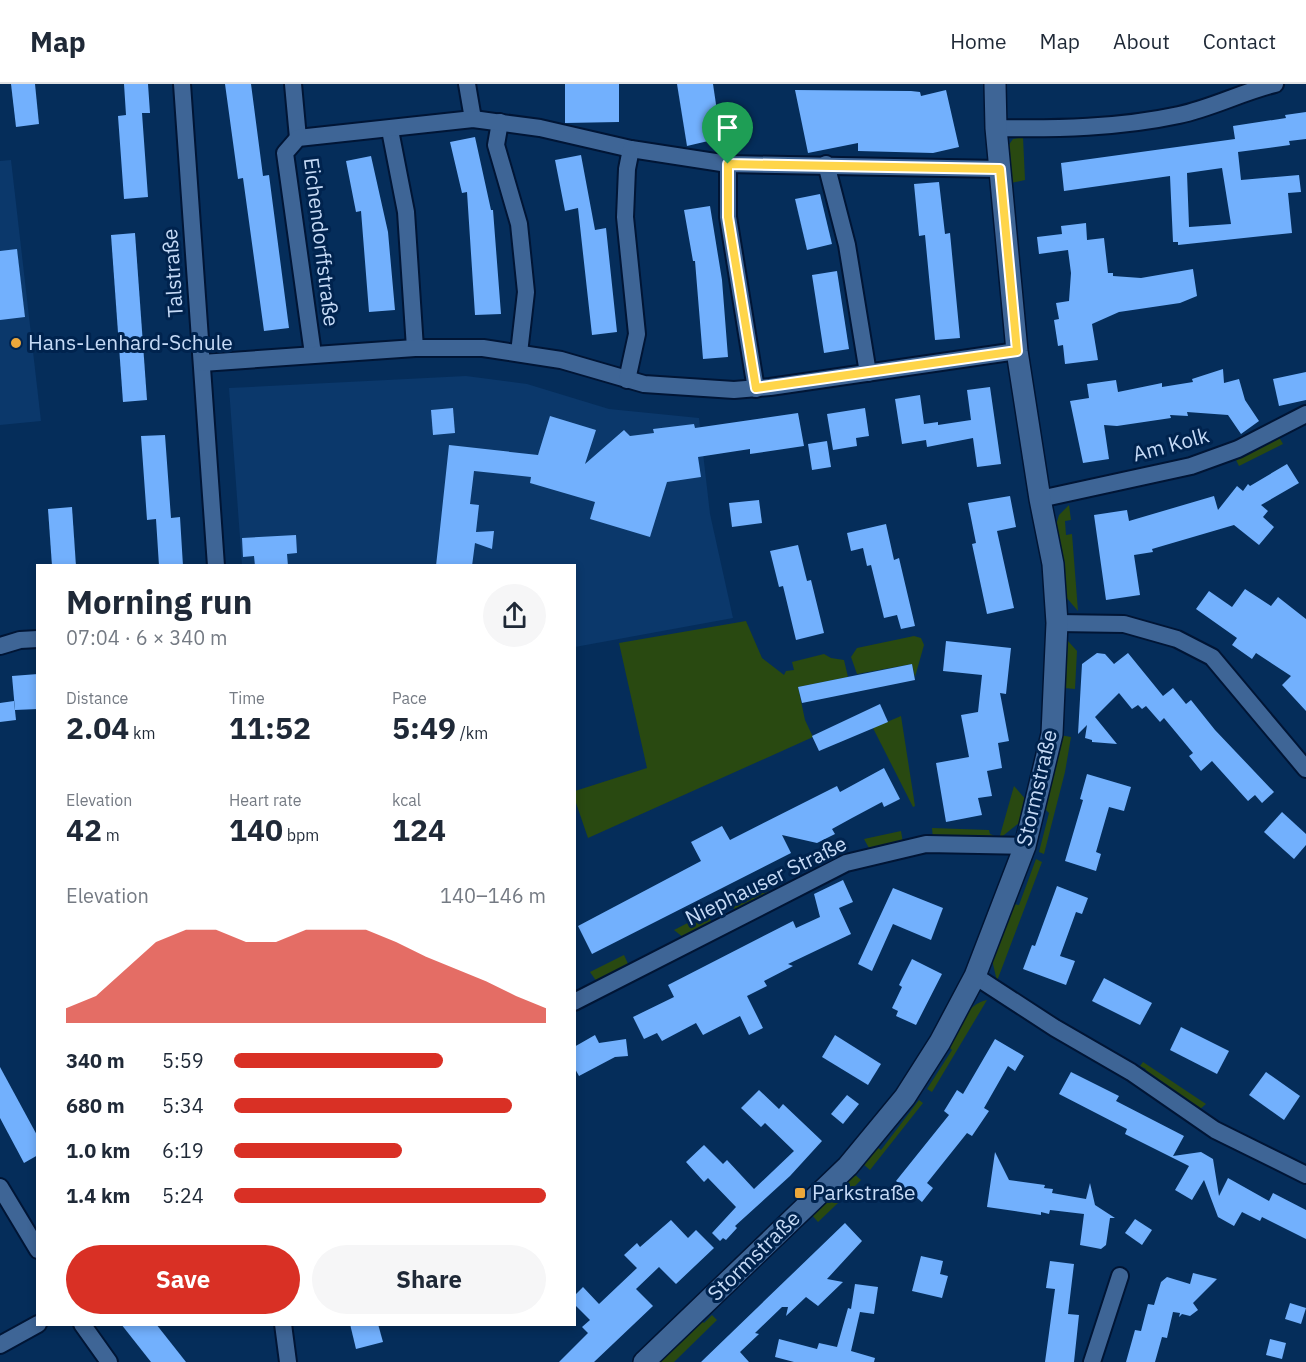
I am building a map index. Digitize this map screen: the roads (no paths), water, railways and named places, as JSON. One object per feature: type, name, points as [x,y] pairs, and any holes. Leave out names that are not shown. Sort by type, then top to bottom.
[{"type":"street","name":"Talstraße","points":[[182,84],[216,564]]},
{"type":"street","name":"Eichendorffstraße","points":[[293,84],[298,138]]},
{"type":"street","points":[[467,84],[473,119]]},
{"type":"street","name":"Stormstraße","points":[[644,1362],[852,1162],[905,1097],[940,1042],[975,976],[1025,846],[1052,734],[1057,622],[1053,564],[1040,499],[1017,351],[996,128],[995,84]]},
{"type":"street","points":[[996,128],[1064,128],[1152,120],[1205,109],[1275,84]]},
{"type":"street","name":"Eichendorffstraße","points":[[313,354],[285,153],[298,138],[390,130],[473,119],[540,128],[631,149],[728,164],[826,164],[1000,169]]},
{"type":"street","points":[[500,122],[496,145],[519,225],[526,292],[519,353]]},
{"type":"street","points":[[390,130],[406,212],[415,348]]},
{"type":"street","points":[[627,380],[637,334],[625,216],[627,169],[631,149]]},
{"type":"street","points":[[728,164],[728,217],[756,388]]},
{"type":"street","points":[[826,164],[847,245],[868,374]]},
{"type":"street","name":"Eichendorffstraße","points":[[202,363],[415,348],[483,348],[561,360],[627,380],[688,388],[756,388],[868,374],[1017,351]]},
{"type":"street","name":"Am Kolk","points":[[1040,499],[1216,458],[1306,414]]},
{"type":"street","points":[[1057,622],[1124,624],[1177,639],[1212,657],[1306,769]]},
{"type":"street","points":[[0,646],[20,640],[36,639]]},
{"type":"street","name":"Niephauser Straße","points":[[576,1001],[846,863],[926,844],[1025,846]]},
{"type":"street","points":[[975,976],[1055,1028],[1131,1072],[1215,1130],[1306,1175]]},
{"type":"street","points":[[0,1187],[36,1247]]},
{"type":"street","points":[[1092,1362],[1120,1276]]},
{"type":"street","points":[[0,1344],[36,1325]]},
{"type":"street","points":[[83,1326],[109,1362]]},
{"type":"street","points":[[284,1326],[288,1362]]},
{"type":"place","name":"Hans-Lenhard-Schule","points":[[16,343]]},
{"type":"place","name":"Parkstraße","points":[[800,1193]]}]
